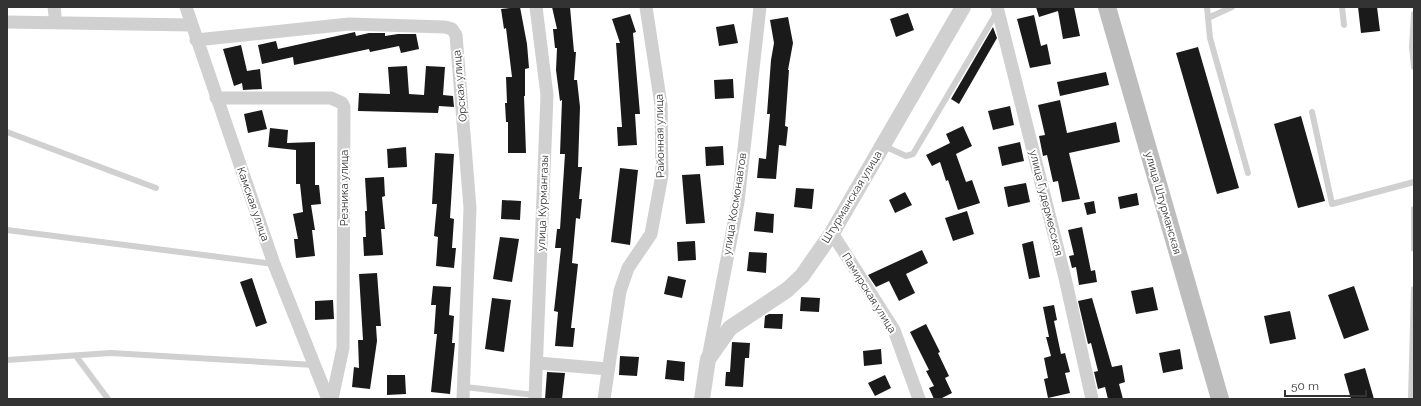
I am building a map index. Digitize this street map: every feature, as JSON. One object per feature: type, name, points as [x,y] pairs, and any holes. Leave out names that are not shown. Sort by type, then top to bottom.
[{"type":"main road","name":"улица Штурманская","points":[[1107,7],[1220,399]]},
{"type":"street","points":[[54,7],[56,23]]},
{"type":"street","name":"Камская улица","points":[[186,7],[196,40],[274,264],[328,399]]},
{"type":"street","name":"улица Курмангазы","points":[[535,397],[538,363],[546,95],[536,7]]},
{"type":"street","name":"Районная улица","points":[[604,399],[620,291],[628,268],[651,234],[662,175],[661,105],[646,7]]},
{"type":"street","name":"улица Космонавтов","points":[[702,399],[708,359],[738,202],[760,7]]},
{"type":"street","name":"Штурманская улица","points":[[708,359],[730,328],[787,290],[802,276],[832,233],[884,146],[963,7]]},
{"type":"street","name":"улица Гудермесская","points":[[998,9],[1065,278],[1092,399]]},
{"type":"street","points":[[7,22],[192,24]]},
{"type":"street","name":"Орская улица","points":[[196,40],[349,24],[445,27],[452,29],[456,35],[470,208],[464,393]]},
{"type":"street","name":"Резника улица","points":[[216,98],[331,98],[342,102],[344,107],[344,348],[332,399]]},
{"type":"street","name":"Памирская улица","points":[[832,233],[894,330],[919,399]]},
{"type":"street","points":[[538,363],[608,369]]},
{"type":"lane","points":[[1207,7],[1210,38],[1248,173]]},
{"type":"lane","points":[[1208,18],[1232,7]]},
{"type":"lane","points":[[1342,7],[1344,25]]},
{"type":"lane","points":[[884,146],[906,156],[913,154],[998,9]]},
{"type":"lane","points":[[1414,14],[1412,47],[1414,67]]},
{"type":"lane","points":[[1312,112],[1332,204],[1414,182]]},
{"type":"lane","points":[[7,132],[156,188]]},
{"type":"lane","points":[[1414,210],[1414,249]]},
{"type":"lane","points":[[7,230],[274,264]]},
{"type":"lane","points":[[1411,399],[1414,289]]},
{"type":"lane","points":[[7,360],[111,353],[314,364]]},
{"type":"lane","points":[[76,356],[108,399]]},
{"type":"lane","points":[[464,393],[535,397]]},
{"type":"building","points":[[520,7],[527,44],[529,68],[525,69],[524,96],[526,153],[508,153],[508,122],[506,122],[505,103],[507,103],[506,77],[512,77],[506,28],[504,29],[501,9]]},
{"type":"building","points":[[552,7],[570,7],[574,52],[576,52],[574,80],[577,80],[580,107],[578,167],[582,167],[579,199],[582,199],[580,219],[576,218],[572,263],[578,264],[571,328],[575,328],[573,347],[555,346],[558,312],[554,311],[561,248],[555,248],[557,229],[560,229],[565,154],[560,154],[562,100],[560,101],[556,70],[557,48],[555,48],[553,29],[557,29]]},
{"type":"building","points":[[1036,7],[1074,7],[1080,36],[1063,39],[1058,11],[1039,17]]},
{"type":"building","points":[[1358,7],[1377,7],[1380,31],[1361,33]]},
{"type":"building","points":[[908,13],[914,30],[896,37],[890,19]]},
{"type":"building","points":[[630,14],[636,32],[633,33],[640,114],[635,114],[637,145],[618,146],[617,127],[622,127],[616,43],[620,43],[612,19]]},
{"type":"building","points":[[1034,15],[1041,46],[1047,44],[1051,64],[1030,68],[1017,19]]},
{"type":"building","points":[[788,17],[793,43],[788,70],[785,126],[788,127],[786,146],[779,145],[776,179],[757,178],[759,158],[766,159],[770,114],[767,114],[771,60],[774,43],[770,20]]},
{"type":"building","points":[[734,24],[738,43],[719,46],[716,27]]},
{"type":"building","points":[[993,27],[997,38],[959,104],[951,99]]},
{"type":"building","points":[[355,32],[356,36],[369,33],[385,33],[385,36],[416,34],[419,49],[401,53],[399,46],[370,52],[369,49],[294,65],[293,57],[262,64],[258,45],[276,41],[278,49]]},
{"type":"building","points":[[241,45],[247,71],[260,69],[262,89],[243,90],[242,83],[234,86],[223,49]]},
{"type":"building","points":[[1198,47],[1239,188],[1217,194],[1176,53]]},
{"type":"building","points":[[407,66],[409,94],[424,95],[426,66],[445,67],[443,95],[453,96],[454,107],[439,106],[438,113],[358,111],[359,93],[390,94],[388,67]]},
{"type":"building","points":[[1106,72],[1109,85],[1060,96],[1057,82]]},
{"type":"building","points":[[733,79],[734,98],[715,99],[714,80]]},
{"type":"building","points":[[1060,100],[1067,133],[1116,122],[1120,142],[1069,153],[1080,199],[1062,202],[1058,181],[1053,182],[1047,155],[1043,156],[1039,136],[1045,135],[1038,105]]},
{"type":"building","points":[[1010,106],[1014,125],[993,130],[988,111]]},
{"type":"building","points":[[262,110],[267,129],[248,133],[244,114]]},
{"type":"building","points":[[1301,116],[1325,201],[1298,208],[1274,124]]},
{"type":"building","points":[[963,126],[972,146],[956,154],[966,182],[972,180],[980,203],[958,210],[940,162],[932,166],[926,155],[950,143],[946,134]]},
{"type":"building","points":[[270,128],[288,130],[287,143],[315,142],[315,185],[319,185],[321,204],[311,205],[315,230],[312,230],[315,256],[296,258],[294,239],[298,239],[293,214],[303,212],[300,184],[296,184],[296,150],[268,147]]},
{"type":"building","points":[[1020,142],[1024,161],[1002,166],[998,147]]},
{"type":"building","points":[[723,146],[724,165],[706,166],[705,147]]},
{"type":"building","points":[[406,147],[407,167],[388,168],[387,149]]},
{"type":"building","points":[[435,153],[454,154],[450,218],[454,219],[452,248],[456,248],[454,268],[436,266],[438,237],[434,236],[437,204],[432,204]]},
{"type":"building","points":[[620,168],[638,170],[630,245],[611,242]]},
{"type":"building","points":[[700,174],[705,223],[686,224],[682,175]]},
{"type":"building","points":[[384,177],[385,196],[382,197],[385,229],[381,229],[383,255],[364,256],[363,237],[366,237],[365,211],[367,211],[365,178]]},
{"type":"building","points":[[1026,183],[1030,202],[1008,207],[1004,187]]},
{"type":"building","points":[[796,188],[814,189],[812,209],[794,207]]},
{"type":"building","points":[[905,192],[912,205],[895,213],[889,200]]},
{"type":"building","points":[[1137,193],[1139,205],[1120,209],[1118,197]]},
{"type":"building","points":[[502,200],[521,201],[520,220],[501,219]]},
{"type":"building","points":[[1094,201],[1096,213],[1087,215],[1084,203]]},
{"type":"building","points":[[967,211],[974,234],[953,241],[945,218]]},
{"type":"building","points":[[756,212],[774,214],[773,233],[754,231]]},
{"type":"building","points":[[1082,227],[1091,271],[1095,270],[1097,282],[1079,285],[1076,267],[1072,268],[1069,256],[1074,255],[1068,230]]},
{"type":"building","points":[[500,237],[519,239],[512,282],[493,279]]},
{"type":"building","points":[[695,241],[696,260],[678,261],[677,242]]},
{"type":"building","points":[[1033,241],[1040,277],[1029,279],[1022,244]]},
{"type":"building","points":[[922,250],[928,263],[906,274],[915,293],[899,301],[889,281],[876,287],[868,275]]},
{"type":"building","points":[[749,252],[767,253],[766,273],[747,271]]},
{"type":"building","points":[[377,273],[381,326],[376,326],[377,341],[370,389],[352,387],[354,367],[359,368],[358,340],[363,340],[359,274]]},
{"type":"building","points":[[668,276],[686,280],[682,298],[664,294]]},
{"type":"building","points":[[252,278],[267,323],[256,327],[240,282]]},
{"type":"building","points":[[433,286],[451,287],[449,315],[454,316],[452,343],[455,343],[450,394],[431,392],[437,334],[434,334],[436,305],[431,305]]},
{"type":"building","points":[[1354,286],[1369,330],[1344,339],[1328,295]]},
{"type":"building","points":[[1153,287],[1158,310],[1136,314],[1131,291]]},
{"type":"building","points":[[801,297],[820,298],[819,312],[800,311]]},
{"type":"building","points":[[492,298],[511,300],[504,352],[485,349]]},
{"type":"building","points":[[1092,298],[1112,367],[1122,365],[1125,382],[1119,384],[1123,399],[1108,399],[1105,387],[1098,389],[1094,372],[1098,371],[1091,343],[1088,344],[1078,301]]},
{"type":"building","points":[[333,300],[334,319],[315,320],[315,301]]},
{"type":"building","points":[[1054,305],[1057,320],[1054,321],[1061,354],[1065,353],[1070,372],[1065,373],[1070,393],[1048,398],[1044,379],[1048,378],[1044,358],[1051,356],[1046,337],[1049,337],[1043,307]]},
{"type":"building","points":[[1290,311],[1296,339],[1270,344],[1264,316]]},
{"type":"building","points":[[769,314],[783,314],[782,329],[764,328],[765,316]]},
{"type":"building","points":[[926,324],[940,352],[938,353],[949,376],[945,378],[952,393],[940,399],[934,399],[929,388],[934,386],[926,371],[929,370],[910,332]]},
{"type":"building","points":[[732,342],[750,343],[749,358],[745,358],[743,387],[725,386],[726,372],[730,372]]},
{"type":"building","points":[[881,349],[882,364],[864,366],[863,351]]},
{"type":"building","points":[[1180,349],[1183,369],[1163,373],[1159,353]]},
{"type":"building","points":[[620,356],[639,357],[637,376],[619,375]]},
{"type":"building","points":[[667,360],[685,362],[684,381],[665,379]]},
{"type":"building","points":[[1365,368],[1374,399],[1351,399],[1344,374]]},
{"type":"building","points":[[547,372],[565,373],[562,399],[545,399]]},
{"type":"building","points":[[387,375],[405,375],[406,394],[387,395]]},
{"type":"building","points":[[885,375],[891,388],[875,396],[868,383]]}]
